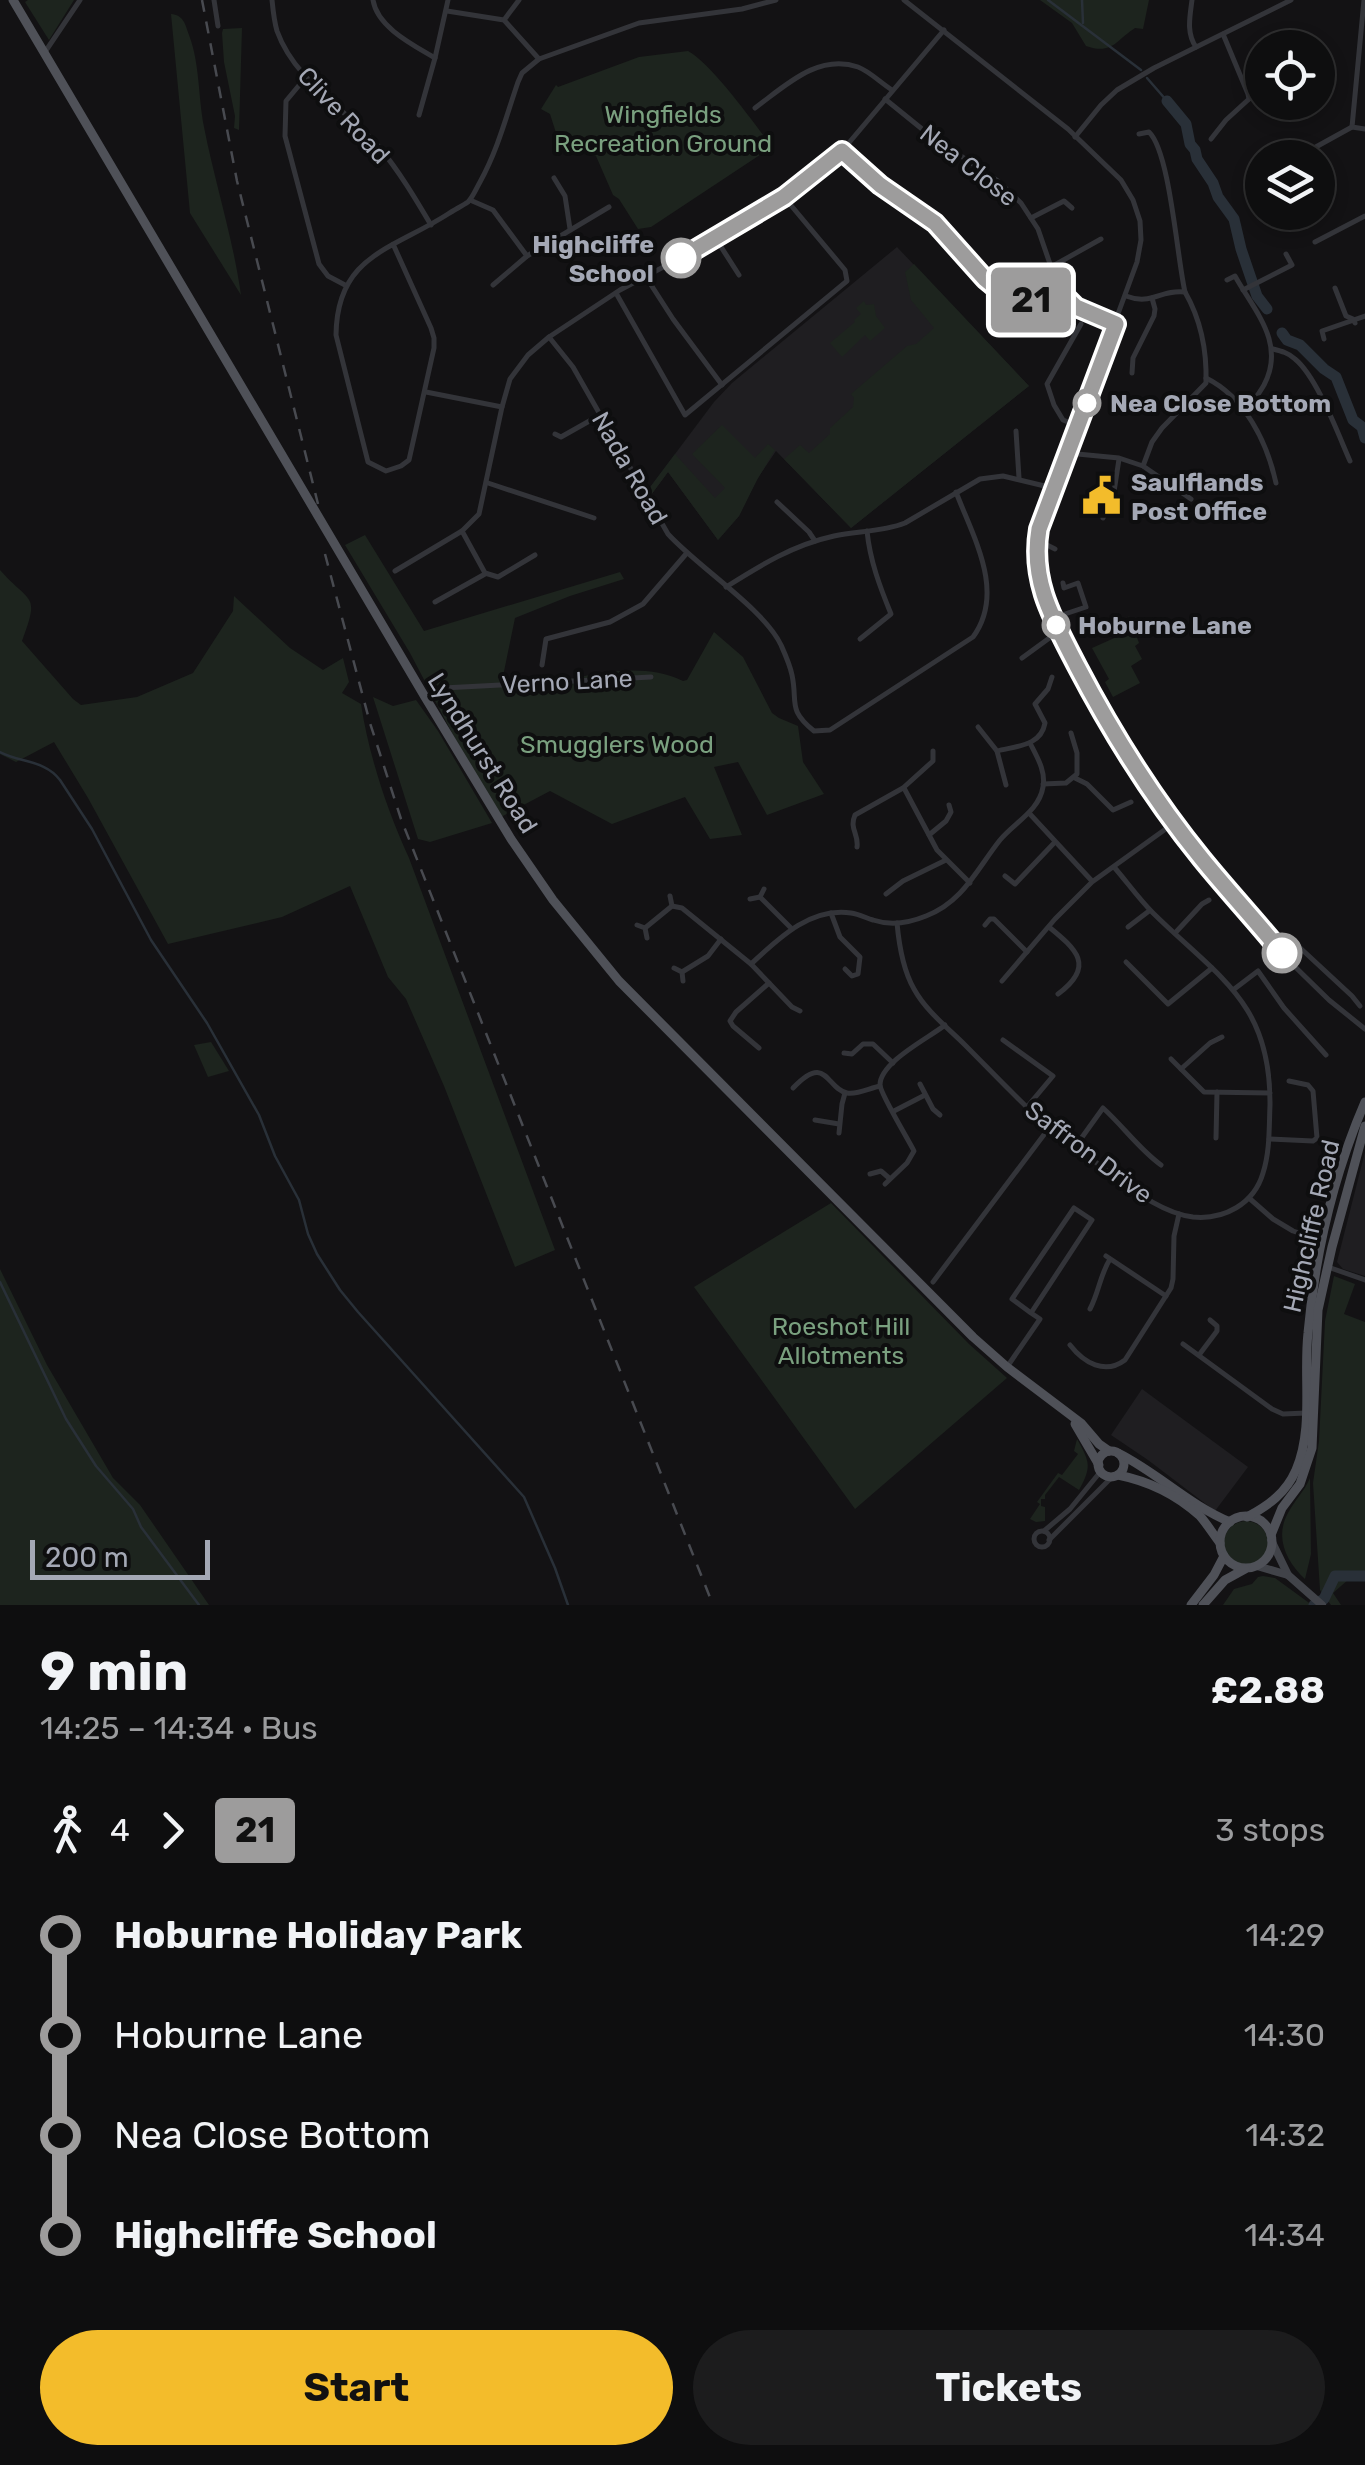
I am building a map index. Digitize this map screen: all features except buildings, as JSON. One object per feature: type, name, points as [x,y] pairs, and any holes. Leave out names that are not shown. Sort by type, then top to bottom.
[{"type":"main road","name":"Lyndhurst Road","points":[[13,0],[425,697],[511,839],[554,900],[606,965],[973,1337],[1081,1423],[1099,1444],[1141,1464],[1209,1514],[1230,1522]]},
{"type":"main road","name":"Highcliffe Road","points":[[1247,1516],[1274,1501],[1288,1486],[1303,1449],[1307,1340],[1315,1278],[1351,1136],[1365,1102]]},
{"type":"main road","name":"Highcliffe Road","points":[[1271,1538],[1282,1508],[1308,1468],[1317,1325],[1328,1266],[1365,1126]]},
{"type":"main road","name":"Lyndhurst Road","points":[[1066,1412],[1100,1468]]},
{"type":"main road","points":[[1115,1476],[1124,1464],[1114,1452],[1103,1455],[1100,1468],[1115,1476],[1147,1482],[1200,1517],[1234,1566],[1288,1575]]},
{"type":"main road","points":[[1220,1543],[1230,1522],[1247,1516],[1262,1522],[1288,1575],[1320,1603]]},
{"type":"main road","points":[[1203,1605],[1225,1580],[1268,1555],[1271,1538]]},
{"type":"main road","points":[[1191,1605],[1224,1556]]},
{"type":"street","points":[[45,52],[80,0]]},
{"type":"street","points":[[214,0],[218,26]]},
{"type":"street","name":"Clive Road","points":[[272,0],[285,50],[306,77],[378,146],[431,225]]},
{"type":"street","points":[[372,0],[381,20],[436,58]]},
{"type":"street","points":[[418,115],[436,58],[448,0]]},
{"type":"street","points":[[504,20],[519,0]]},
{"type":"street","points":[[393,244],[434,338],[434,348],[408,460],[386,470],[368,462],[336,335],[336,314],[345,286],[363,263],[393,244],[431,225],[470,200],[495,154],[518,82],[539,59],[639,23],[742,9],[776,0]]},
{"type":"street","points":[[904,0],[1068,129],[1121,180],[1137,211],[1140,252],[1052,488],[1037,540],[1038,578],[1059,631],[1096,702],[1174,822],[1294,966],[1329,1000],[1363,1025]]},
{"type":"street","points":[[1192,0],[1189,28],[1196,47]]},
{"type":"street","points":[[1074,137],[1117,90],[1291,0]]},
{"type":"street","points":[[1352,127],[1364,0]]},
{"type":"street","points":[[446,11],[504,20],[539,59]]},
{"type":"street","points":[[396,571],[462,531],[479,514],[510,379],[528,355],[616,292],[784,197],[842,151],[944,30]]},
{"type":"street","points":[[1223,34],[1245,87]]},
{"type":"street","points":[[756,108],[803,72],[828,63],[858,67],[892,90]]},
{"type":"street","points":[[306,77],[286,101],[285,136],[319,264],[328,276],[345,286]]},
{"type":"street","name":"Nea Close","points":[[885,99],[927,133],[998,180],[1021,203],[1038,229],[1059,290]]},
{"type":"street","points":[[1211,135],[1245,102]]},
{"type":"street","points":[[1150,132],[1154,124]]},
{"type":"street","points":[[1328,140],[1352,127],[1365,129]]},
{"type":"street","points":[[1139,134],[1150,132]]},
{"type":"street","points":[[1143,466],[1162,428],[1206,383],[1204,338],[1185,292],[1164,160],[1150,132]]},
{"type":"street","points":[[842,151],[880,185],[935,223],[985,279],[1008,298],[1044,299],[1059,290],[1076,307],[1116,324]]},
{"type":"street","points":[[554,178],[565,196],[570,230]]},
{"type":"street","points":[[616,292],[685,414],[848,281],[845,270],[784,197]]},
{"type":"street","points":[[470,200],[493,210],[527,256]]},
{"type":"street","points":[[1031,218],[1064,202],[1072,208]]},
{"type":"street","points":[[493,285],[527,256],[609,208]]},
{"type":"street","points":[[1316,242],[1365,216]]},
{"type":"street","points":[[716,238],[738,275]]},
{"type":"street","points":[[1051,267],[1101,239]]},
{"type":"street","points":[[1246,288],[1292,265],[1286,254]]},
{"type":"street","points":[[1226,280],[1235,276],[1246,288],[1272,349],[1267,379],[1243,409]]},
{"type":"street","points":[[646,277],[723,385]]},
{"type":"street","points":[[1335,288],[1346,316],[1354,321]]},
{"type":"street","points":[[1126,296],[1140,300],[1185,292]]},
{"type":"street","points":[[1132,373],[1133,358],[1156,310],[1152,298]]},
{"type":"street","points":[[1010,323],[1014,300]]},
{"type":"street","points":[[1324,339],[1322,331],[1365,316]]},
{"type":"street","points":[[1078,426],[1064,420],[1054,405],[1048,384],[1081,324]]},
{"type":"street","name":"Nada Road","points":[[548,337],[573,367],[668,534],[768,626],[779,641],[792,676],[793,702],[800,720],[814,731],[830,730],[973,636],[981,626],[989,594],[984,565],[956,492]]},
{"type":"street","points":[[1272,349],[1293,357],[1316,387],[1350,462]]},
{"type":"street","points":[[1206,378],[1232,395],[1243,409],[1263,444],[1276,482]]},
{"type":"street","points":[[425,392],[502,407]]},
{"type":"street","points":[[559,438],[600,415]]},
{"type":"street","points":[[1016,431],[1019,478]]},
{"type":"street","points":[[1067,453],[1119,458],[1143,466],[1191,498]]},
{"type":"street","points":[[1103,518],[1114,492],[1119,458]]},
{"type":"street","points":[[726,587],[779,554],[814,541],[905,523],[980,479],[1019,478],[1052,488]]},
{"type":"street","points":[[487,483],[594,518]]},
{"type":"street","points":[[778,502],[814,541]]},
{"type":"street","points":[[462,531],[486,574]]},
{"type":"street","points":[[860,639],[891,614],[869,552],[867,532]]},
{"type":"street","points":[[1037,540],[1055,549]]},
{"type":"street","points":[[542,664],[546,639],[610,622],[643,604],[686,554]]},
{"type":"street","points":[[435,602],[486,574],[498,577],[535,555]]},
{"type":"street","points":[[1053,618],[1086,607],[1078,582],[1064,588],[1063,583]]},
{"type":"street","points":[[1022,658],[1059,631]]},
{"type":"street","points":[[997,751],[1030,743],[1041,736],[1046,727],[1035,704],[1048,690],[1052,677]]},
{"type":"street","name":"Verno Lane","points":[[425,697],[442,688],[650,678]]},
{"type":"street","points":[[978,727],[997,751],[1006,785]]},
{"type":"street","points":[[1044,784],[1075,778],[1080,752],[1070,733]]},
{"type":"street","points":[[751,964],[792,928],[830,913],[850,913],[898,924],[923,918],[948,905],[1002,837],[1029,814],[1043,790],[1042,767],[1030,743]]},
{"type":"street","points":[[857,847],[862,837],[852,825],[855,815],[903,788],[933,761],[933,750]]},
{"type":"street","points":[[1075,778],[1087,784],[1113,810],[1130,802]]},
{"type":"street","points":[[903,788],[946,860],[970,882]]},
{"type":"street","points":[[929,835],[953,810]]},
{"type":"street","points":[[1029,814],[1092,882]]},
{"type":"street","points":[[1002,982],[1048,926],[1092,882],[1174,822]]},
{"type":"street","points":[[1006,876],[1015,884],[1055,842]]},
{"type":"street","points":[[886,894],[946,860]]},
{"type":"street","points":[[1114,867],[1150,910],[1233,990],[1262,1038],[1270,1093],[1269,1139],[1262,1176],[1249,1198],[1274,1218],[1305,1234],[1315,1232],[1327,1222]]},
{"type":"street","points":[[750,900],[760,897],[764,889]]},
{"type":"street","points":[[670,896],[672,906]]},
{"type":"street","points":[[760,897],[792,928]]},
{"type":"street","points":[[1174,933],[1209,900]]},
{"type":"street","points":[[647,938],[641,927],[672,906],[682,908],[751,964],[800,1011]]},
{"type":"street","points":[[1128,928],[1150,910]]},
{"type":"street","points":[[830,913],[840,937],[860,956],[858,974],[852,976],[844,969]]},
{"type":"street","points":[[985,925],[994,919],[1027,952]]},
{"type":"street","name":"Saffron Drive","points":[[898,924],[913,988],[945,1025],[1050,1128],[1125,1184],[1179,1214],[1217,1216],[1249,1198]]},
{"type":"street","points":[[1048,926],[1073,946],[1078,958],[1077,973],[1058,994]]},
{"type":"street","points":[[682,972],[708,956],[722,939]]},
{"type":"street","points":[[1296,946],[1360,1006]]},
{"type":"street","points":[[1294,966],[1306,954]]},
{"type":"street","points":[[1126,962],[1168,1004]]},
{"type":"street","points":[[1161,1010],[1213,967]]},
{"type":"street","points":[[674,968],[682,972]]},
{"type":"street","points":[[1233,990],[1261,969],[1284,1008],[1326,1055]]},
{"type":"street","points":[[682,972],[682,980]]},
{"type":"street","points":[[759,1048],[730,1020],[769,983]]},
{"type":"street","points":[[923,1156],[914,1150],[880,1086],[881,1079],[893,1063],[945,1025]]},
{"type":"street","points":[[1180,1069],[1210,1043],[1222,1038]]},
{"type":"street","points":[[1003,1040],[1053,1076]]},
{"type":"street","points":[[744,1050],[751,1041]]},
{"type":"street","points":[[852,1054],[863,1044],[873,1044],[893,1063]]},
{"type":"street","points":[[844,1052],[852,1054],[856,1062]]},
{"type":"street","points":[[1171,1058],[1201,1091],[1270,1093]]},
{"type":"street","points":[[1027,1107],[1060,1067]]},
{"type":"street","points":[[793,1088],[819,1073],[845,1093],[880,1086]]},
{"type":"street","points":[[1269,1139],[1317,1138],[1314,1091],[1308,1085],[1289,1080]]},
{"type":"street","points":[[920,1084],[940,1115]]},
{"type":"street","points":[[1216,1138],[1217,1092]]},
{"type":"street","points":[[839,1133],[845,1093]]},
{"type":"street","points":[[894,1111],[925,1095]]},
{"type":"street","points":[[1075,1147],[1110,1102]]},
{"type":"street","points":[[1103,1108],[1161,1165]]},
{"type":"street","points":[[815,1120],[839,1124]]},
{"type":"street","points":[[933,1282],[1050,1128]]},
{"type":"street","points":[[870,1174],[882,1171],[887,1181],[907,1163],[914,1150]]},
{"type":"street","points":[[1007,1367],[1040,1319],[1031,1313],[1012,1299],[1074,1208],[1092,1220],[1031,1313]]},
{"type":"street","points":[[1070,1345],[1097,1367],[1116,1366],[1130,1354],[1173,1279],[1179,1214]]},
{"type":"street","points":[[1305,1234],[1314,1250],[1315,1278]]},
{"type":"street","points":[[1090,1308],[1108,1257],[1166,1296]]},
{"type":"street","points":[[1328,1266],[1365,1280]]},
{"type":"street","points":[[1199,1356],[1217,1330],[1210,1320]]},
{"type":"street","points":[[1183,1344],[1272,1409],[1283,1414],[1306,1413]]},
{"type":"street","points":[[1100,1468],[1070,1509],[1036,1534],[1035,1543],[1043,1546],[1115,1476]]},
{"type":"street","points":[[1044,1531],[1049,1540]]},
{"type":"shaded area","points":[[897,247],[1029,386],[851,528],[776,451],[739,516],[718,540],[668,472],[651,495],[648,490],[732,383]]},
{"type":"shaded area","points":[[1365,1152],[1365,1276],[1343,1269],[1337,1262]]},
{"type":"shaded area","points":[[1142,1389],[1248,1467],[1215,1511],[1111,1435]]},
{"type":"green space","points":[[74,0],[49,40],[25,2]]},
{"type":"green space","points":[[1040,0],[1149,0],[1143,29],[1135,28],[1102,49],[1086,46],[1072,23]]},
{"type":"green space","points":[[171,14],[183,20],[193,46],[204,127],[241,295],[190,213]]},
{"type":"green space","points":[[242,28],[239,130],[234,128],[222,33],[223,29]]},
{"type":"green space","name":"Wingfields Recreation Ground","points":[[688,51],[720,81],[772,147],[651,227],[638,229],[613,195],[596,156],[558,139],[550,114],[541,109],[556,85],[639,57]]},
{"type":"green space","points":[[914,264],[1029,386],[851,528],[784,459],[800,445],[809,453],[853,407],[851,394],[934,328],[911,300],[905,272]]},
{"type":"green space","points":[[864,301],[866,305],[874,304],[876,316],[885,328],[870,341],[865,335],[842,357],[830,343],[855,322],[861,314],[856,308]]},
{"type":"green space","points":[[722,425],[755,458],[768,444],[775,450],[739,516],[718,540],[668,472],[651,495],[648,490],[675,454],[715,498],[725,488],[692,454]]},
{"type":"green space","name":"Smugglers Wood","points":[[365,535],[424,631],[620,572],[624,579],[515,618],[501,686],[616,671],[661,673],[687,680],[714,632],[743,657],[772,713],[798,726],[803,762],[824,794],[767,815],[738,762],[714,767],[742,835],[710,839],[685,797],[612,824],[550,791],[501,817],[345,545]]},
{"type":"green space","points":[[0,570],[31,606],[22,641],[81,705],[137,697],[193,673],[233,611],[234,596],[290,648],[323,670],[343,658],[349,682],[342,693],[361,704],[386,802],[555,1250],[515,1267],[444,1086],[406,999],[388,977],[350,886],[282,917],[168,944],[54,742],[16,762],[0,754]]},
{"type":"green space","points":[[1129,616],[1142,659],[1131,666],[1140,683],[1113,697],[1105,682],[1109,679],[1092,648],[1130,631],[1126,622]]},
{"type":"green space","points":[[373,697],[393,706],[416,700],[492,823],[430,842],[418,839]]},
{"type":"green space","points":[[211,1042],[229,1071],[208,1077],[194,1045]]},
{"type":"green space","name":"Roeshot Hill Allotments","points":[[831,1203],[1007,1378],[855,1509],[694,1287]]},
{"type":"green space","points":[[0,1269],[47,1365],[113,1478],[140,1505],[209,1605],[0,1605]]},
{"type":"green space","points":[[1334,1276],[1355,1284],[1344,1314],[1365,1322],[1365,1579],[1349,1579],[1333,1593],[1341,1605],[1331,1605],[1320,1590],[1313,1483],[1325,1321]]},
{"type":"green space","points":[[1077,1439],[1088,1464],[1079,1490],[1059,1477],[1045,1499],[1041,1499],[1045,1521],[1030,1519],[1040,1504],[1037,1502],[1058,1473],[1062,1475],[1078,1454],[1074,1451]]},
{"type":"green space","points":[[1310,1478],[1311,1554],[1305,1579],[1284,1549],[1282,1531],[1288,1513]]},
{"type":"green space","points":[[1246,1521],[1261,1528],[1268,1543],[1261,1558],[1246,1565],[1231,1558],[1224,1543],[1231,1528]]},
{"type":"green space","points":[[1263,1576],[1275,1578],[1312,1605],[1223,1605],[1234,1589]]},
{"type":"waterway","points":[[1048,0],[1141,70]]},
{"type":"waterway","points":[[1082,0],[1083,23]]},
{"type":"waterway","points":[[1147,78],[1167,101]]},
{"type":"waterway","points":[[1167,101],[1186,124],[1197,159],[1234,219],[1257,296],[1267,309]]},
{"type":"waterway","points":[[1282,333],[1336,377],[1353,420],[1362,427],[1365,438]]},
{"type":"waterway","points":[[0,752],[40,765],[60,780],[92,829],[151,940],[207,1023],[259,1115],[299,1200],[317,1254],[358,1312],[524,1497],[568,1605]]},
{"type":"waterway","points":[[0,1282],[66,1419],[199,1605]]},
{"type":"waterway","points":[[1314,1605],[1324,1599],[1335,1576],[1365,1576]]},
{"type":"railway","points":[[202,0],[237,181],[318,504]]},
{"type":"railway","points":[[325,554],[370,723],[401,819],[713,1605]]},
{"type":"bus line","name":"21","points":[[681,258],[784,197],[842,151],[880,185],[935,223],[985,279],[1008,298],[1044,299],[1059,290],[1076,307],[1116,324],[1039,529],[1038,578],[1059,631],[1133,762],[1200,857],[1282,953]]},
{"type":"place","name":"Highcliffe School","points":[[681,258]]},
{"type":"place","name":"Nea Close Bottom","points":[[1087,403]]},
{"type":"place","name":"Saulflands Post Office","points":[[1101,496]]},
{"type":"place","name":"Hoburne Lane","points":[[1056,625]]}]
